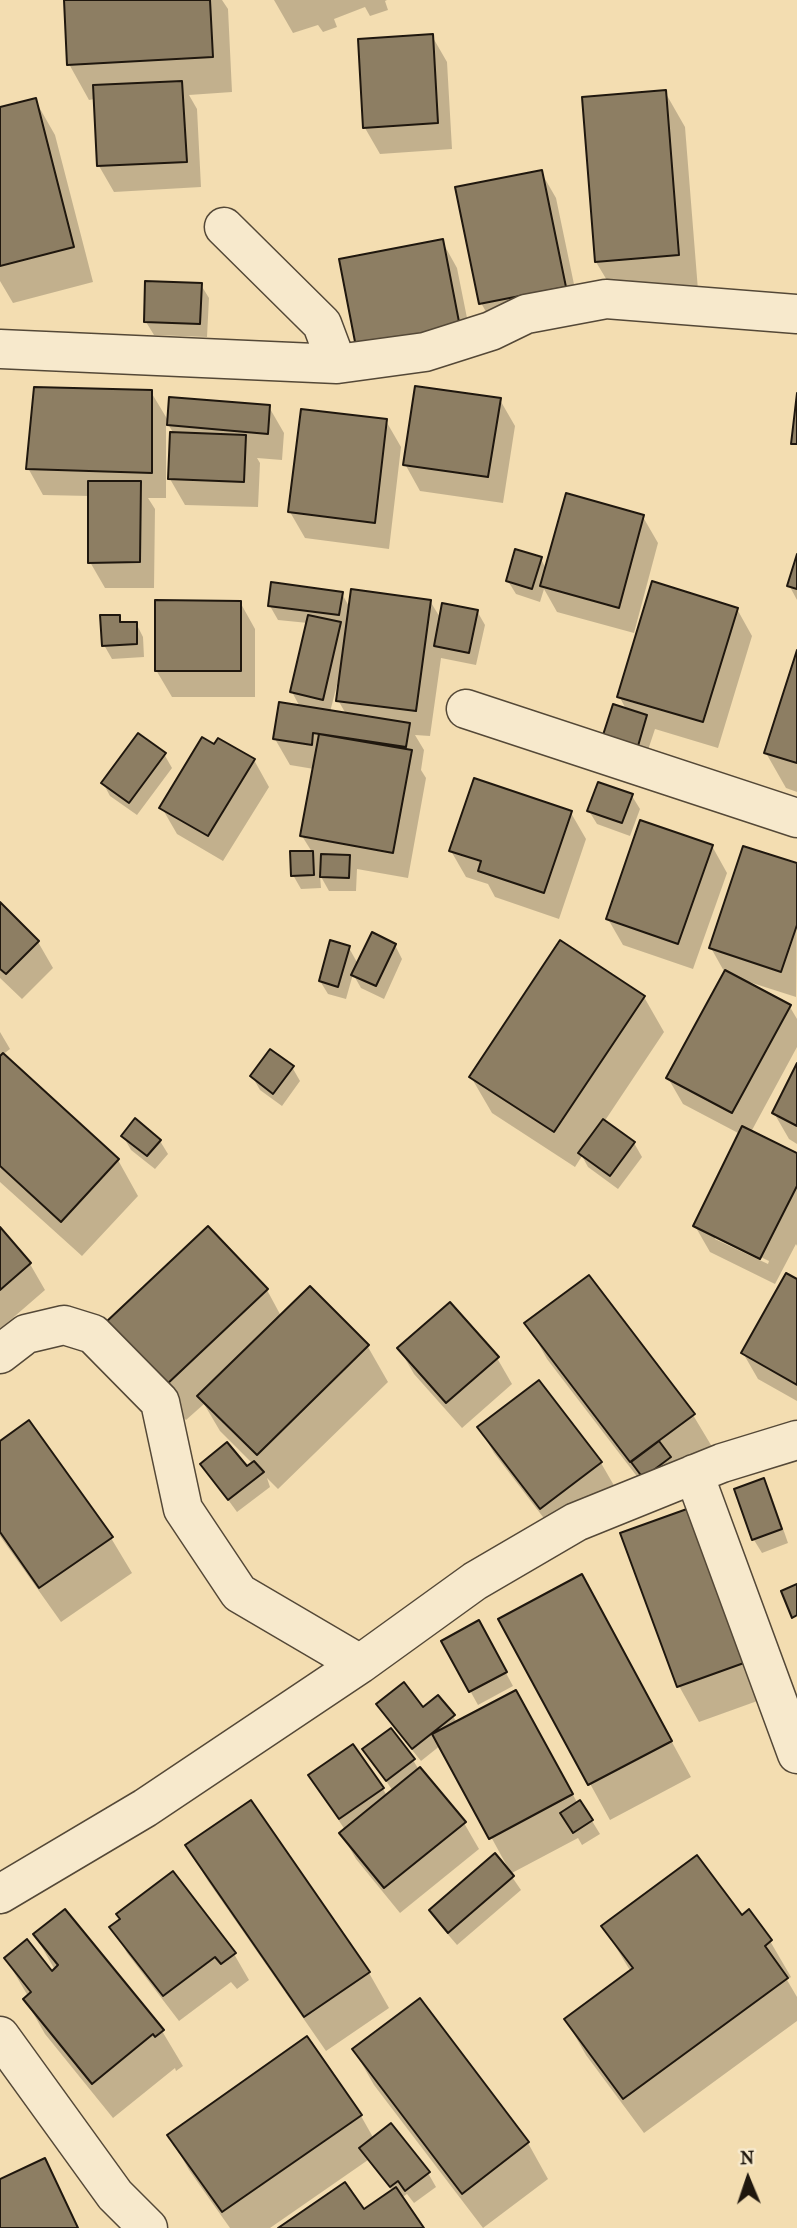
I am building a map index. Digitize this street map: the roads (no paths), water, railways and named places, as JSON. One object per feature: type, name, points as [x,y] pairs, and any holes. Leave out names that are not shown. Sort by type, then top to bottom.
[{"type":"street","points":[[223,228],[322,324],[337,364]]},
{"type":"street","points":[[0,349],[337,364],[425,352],[491,331],[526,314],[606,299],[797,314]]},
{"type":"street","points":[[466,709],[797,818]]},
{"type":"street","points":[[0,1354],[26,1334],[64,1325],[93,1334],[160,1402],[183,1509],[239,1593],[360,1664]]},
{"type":"street","points":[[0,1894],[145,1808],[360,1664],[475,1581],[576,1522],[694,1474],[797,1440]]},
{"type":"street","points":[[694,1474],[797,1754]]},
{"type":"street","points":[[0,2036],[115,2194],[148,2228]]}]
